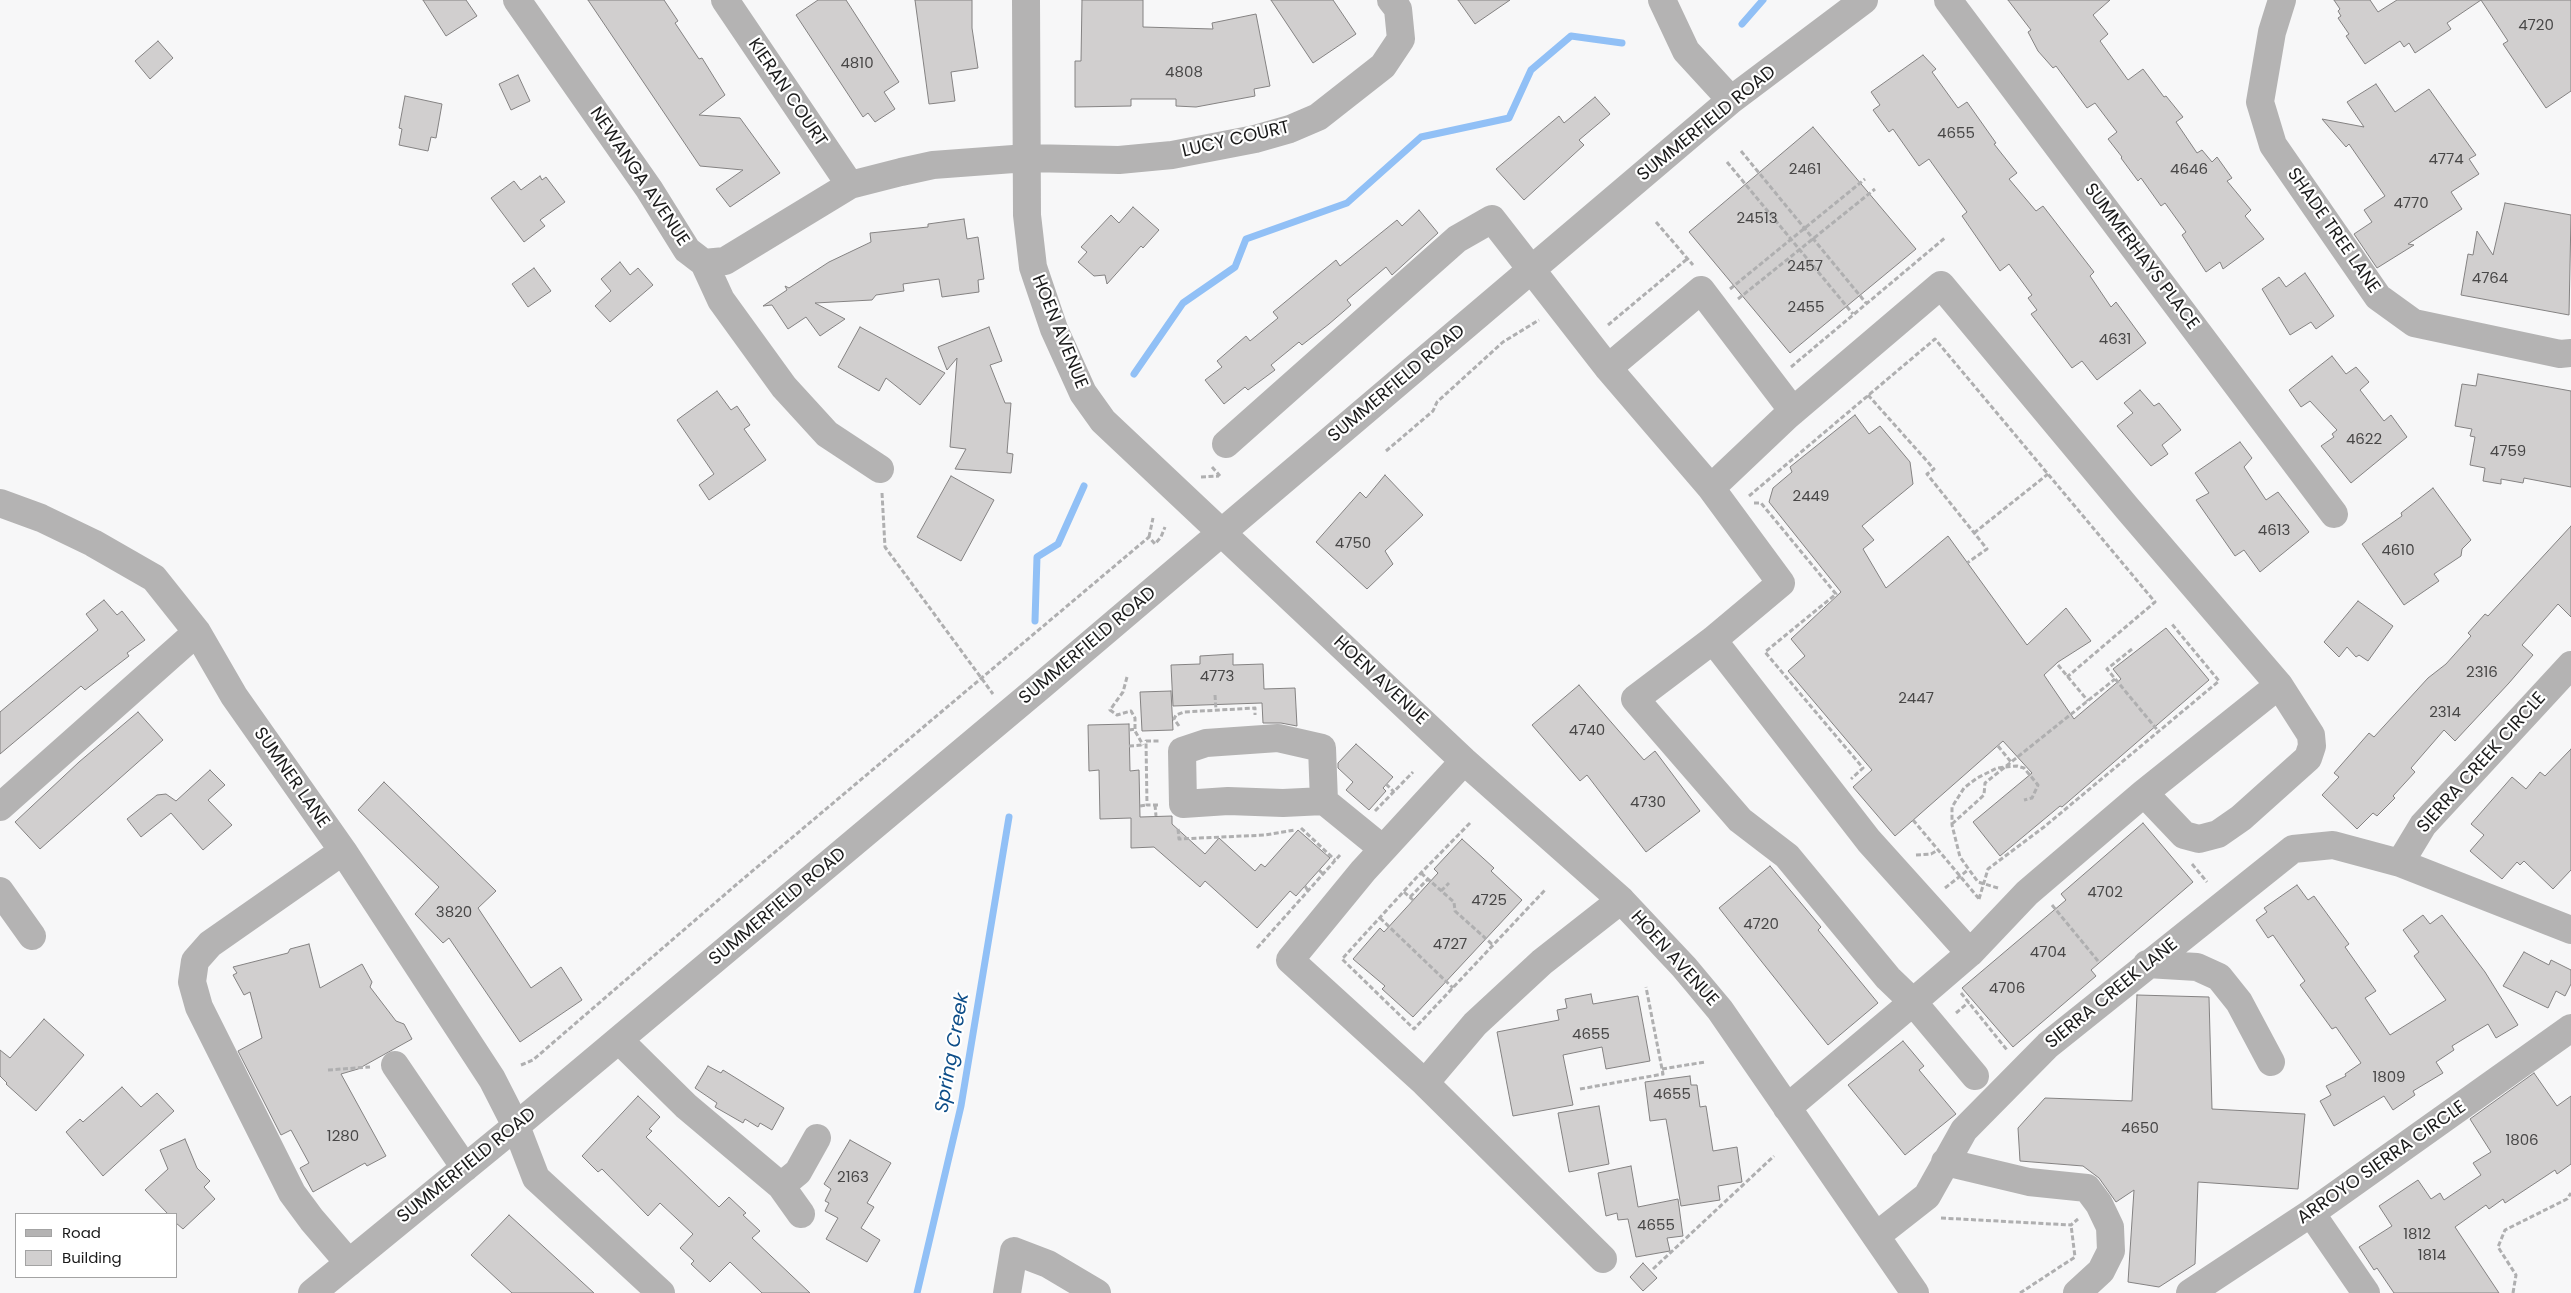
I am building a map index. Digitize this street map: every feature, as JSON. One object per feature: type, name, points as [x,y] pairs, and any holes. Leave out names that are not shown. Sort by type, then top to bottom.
[{"type":"street","name":"NEWANGA AVENUE","points":[[517,0],[649,189],[687,250],[704,263],[725,261],[850,185],[933,165],[1027,158]]},
{"type":"street","name":"KIERAN COURT","points":[[725,0],[850,185]]},
{"type":"street","name":"HOEN AVENUE","points":[[1026,0],[1027,216],[1033,267],[1057,337],[1083,394],[1102,421],[1464,761],[1621,900],[1684,967],[1720,1010],[1915,1293]]},
{"type":"street","name":"LUCY COURT","points":[[1027,158],[1119,160],[1172,155],[1255,139],[1290,129],[1318,117],[1383,66],[1401,39],[1398,9],[1391,0]]},
{"type":"street","points":[[1662,0],[1686,51],[1731,100]]},
{"type":"street","name":"SUMMERFIELD ROAD","points":[[312,1293],[516,1126],[1007,715],[1731,100],[1864,0]]},
{"type":"street","name":"SUMMERHAYS PLACE","points":[[1948,0],[2334,514]]},
{"type":"street","name":"SHADE TREE LANE","points":[[2282,0],[2272,32],[2260,102],[2273,145],[2378,297],[2414,323],[2560,354],[2571,353]]},
{"type":"street","points":[[1226,444],[1457,239],[1492,219],[1608,368],[1711,488],[1781,583],[1713,640],[1635,699],[1740,820],[1788,856],[1888,978],[1913,1002],[1975,1076]]},
{"type":"street","points":[[704,263],[721,300],[784,388],[827,434],[880,469]]},
{"type":"street","points":[[1711,488],[1793,411],[1941,285],[2120,501],[2279,685],[2311,735],[2312,746],[2308,758],[2240,818],[2218,834],[2198,839],[2184,835],[2144,792]]},
{"type":"street","points":[[1608,368],[1701,290],[1793,411]]},
{"type":"street","name":"SUMNER LANE","points":[[0,503],[41,518],[93,543],[154,578],[197,632],[262,738],[343,851],[492,1079],[516,1126],[536,1178],[661,1293]]},
{"type":"street","points":[[0,807],[197,632]]},
{"type":"street","points":[[1713,640],[1870,841],[1970,953]]},
{"type":"street","name":"SIERRA CREEK CIRCLE","points":[[2400,862],[2423,825],[2571,665]]},
{"type":"street","points":[[1787,1108],[1970,953],[2027,893],[2144,792],[2279,685]]},
{"type":"street","points":[[1324,801],[1322,748],[1278,738],[1206,743],[1182,751],[1183,804],[1228,801],[1283,803],[1324,801],[1383,849]]},
{"type":"street","points":[[1464,761],[1383,849],[1290,960],[1425,1083],[1602,1259]]},
{"type":"street","name":"SIERRA CREEK LANE","points":[[1876,1236],[1927,1196],[1964,1130],[2048,1045],[2293,849],[2333,845],[2400,862]]},
{"type":"street","points":[[343,851],[210,944],[195,961],[192,982],[199,1007],[292,1193],[312,1220],[349,1263]]},
{"type":"street","points":[[2400,862],[2571,930]]},
{"type":"street","points":[[0,891],[32,936]]},
{"type":"street","points":[[1425,1083],[1488,1012],[1542,962],[1621,900]]},
{"type":"street","points":[[2147,964],[2197,968],[2219,978],[2239,1002],[2271,1062]]},
{"type":"street","name":"ARROYO SIERRA CIRCLE","points":[[2190,1293],[2311,1213],[2571,1028]]},
{"type":"street","points":[[619,1040],[686,1106],[781,1186],[801,1214]]},
{"type":"street","points":[[395,1065],[465,1168]]},
{"type":"street","points":[[781,1186],[798,1172],[817,1138]]},
{"type":"street","points":[[1945,1162],[2029,1182],[2087,1188],[2099,1204],[2110,1227],[2111,1251],[2101,1271],[2077,1293]]},
{"type":"street","points":[[2311,1213],[2366,1293]]},
{"type":"street","points":[[1007,1293],[1014,1251],[1048,1264],[1078,1288]]},
{"type":"path","points":[[1741,151],[1866,303]]},
{"type":"path","points":[[1727,162],[1853,314]]},
{"type":"path","points":[[1727,291],[1865,178]]},
{"type":"path","points":[[1735,302],[1875,189]]},
{"type":"path","points":[[1656,222],[1698,271]]},
{"type":"path","points":[[1784,374],[1946,237]]},
{"type":"path","points":[[1607,326],[1687,258]]},
{"type":"path","points":[[1861,307],[1864,311]]},
{"type":"path","points":[[1386,450],[1433,411],[1437,402],[1503,342],[1544,317]]},
{"type":"path","points":[[1847,782],[1863,768],[1765,652],[1836,594],[1761,503],[1753,502],[1749,496],[1935,339],[2155,602],[2067,677]]},
{"type":"path","points":[[1868,395],[1934,469],[1927,474],[1987,550],[1967,563]]},
{"type":"path","points":[[880,469],[885,547],[982,677],[1007,715]]},
{"type":"path","points":[[1974,533],[2048,474]]},
{"type":"path","points":[[1200,477],[1220,476]]},
{"type":"path","points":[[521,1065],[533,1060],[1149,537],[1153,518]]},
{"type":"path","points":[[1149,537],[1155,544],[1161,537],[1165,527]]},
{"type":"path","points":[[1979,898],[1988,869],[2017,850],[2220,681],[2171,623]]},
{"type":"path","points":[[2132,649],[2108,669],[2158,732]]},
{"type":"path","points":[[2058,665],[2088,701]]},
{"type":"path","points":[[1127,677],[1123,692],[1110,710],[1117,715],[1131,711],[1135,718],[1135,730],[1144,745],[1130,746]]},
{"type":"path","points":[[1952,825],[1984,795],[1986,783],[2115,678]]},
{"type":"path","points":[[1215,695],[1216,710]]},
{"type":"path","points":[[1129,730],[1135,730]]},
{"type":"path","points":[[1998,746],[2011,762]]},
{"type":"path","points":[[2005,890],[1984,884],[1968,870],[1955,844],[1952,807],[1964,788],[1986,772],[2005,767],[2017,766],[2024,768],[2038,785],[2032,798],[2024,800]]},
{"type":"path","points":[[1370,816],[1413,772]]},
{"type":"path","points":[[1386,784],[1394,792]]},
{"type":"path","points":[[1140,806],[1147,805]]},
{"type":"path","points":[[1155,805],[1156,816]]},
{"type":"path","points":[[1913,820],[1983,904]]},
{"type":"path","points":[[1470,823],[1342,959],[1414,1029],[1545,890]]},
{"type":"path","points":[[1257,948],[1346,849]]},
{"type":"path","points":[[1910,855],[1922,856],[1938,850]]},
{"type":"path","points":[[2190,861],[2207,882]]},
{"type":"path","points":[[1320,870],[1323,874]]},
{"type":"path","points":[[1955,880],[1968,870]]},
{"type":"path","points":[[1421,873],[1454,902],[1455,911],[1493,945]]},
{"type":"path","points":[[1404,892],[1411,899],[1428,879]]},
{"type":"path","points":[[1441,891],[1449,883]]},
{"type":"path","points":[[1305,886],[1308,891]]},
{"type":"path","points":[[2045,911],[2055,902]]},
{"type":"path","points":[[2051,905],[2098,961]]},
{"type":"path","points":[[1380,918],[1453,988]]},
{"type":"path","points":[[1580,1089],[1663,1074],[1646,986]]},
{"type":"path","points":[[1956,986],[2007,1050]]},
{"type":"path","points":[[1950,1018],[1969,1002]]},
{"type":"path","points":[[1662,1069],[1706,1062]]},
{"type":"path","points":[[328,1070],[395,1065]]},
{"type":"path","points":[[1653,1269],[1774,1156]]},
{"type":"path","points":[[2514,1293],[2516,1275],[2498,1247],[2505,1230],[2567,1199],[2571,1192]]},
{"type":"path","points":[[1933,1218],[2071,1225],[2086,1212]]},
{"type":"path","points":[[2020,1293],[2076,1257],[2071,1225]]},
{"type":"building","points":[[423,0],[466,0],[477,16],[446,36]]},
{"type":"building","points":[[588,0],[664,0],[678,21],[675,23],[699,59],[702,58],[725,95],[699,115],[740,118],[780,173],[730,207],[716,189],[743,170],[700,166]]},
{"type":"building","points":[[818,0],[846,0],[899,82],[884,92],[895,109],[875,122],[868,113],[863,117],[796,15]]},
{"type":"building","points":[[915,0],[972,0],[972,28],[978,68],[951,72],[955,101],[929,104]]},
{"type":"building","points":[[1082,0],[1143,0],[1143,27],[1213,29],[1212,23],[1256,14],[1270,86],[1254,89],[1255,96],[1196,107],[1176,106],[1176,99],[1131,99],[1131,106],[1075,107],[1075,61],[1081,61]]},
{"type":"building","points":[[1271,0],[1333,0],[1356,34],[1313,63]]},
{"type":"building","points":[[1458,0],[1510,0],[1475,24]]},
{"type":"building","points":[[2008,0],[2110,0],[2093,15],[2108,34],[2100,41],[2128,80],[2143,69],[2164,97],[2166,96],[2183,117],[2176,122],[2197,153],[2202,150],[2212,162],[2217,157],[2232,178],[2227,181],[2251,210],[2245,216],[2264,239],[2223,269],[2220,262],[2206,272],[2182,235],[2186,232],[2165,203],[2161,206],[2141,178],[2138,181],[2108,139],[2117,132],[2095,103],[2087,108],[2056,66],[2053,68],[2038,51],[2028,32],[2031,30]]},
{"type":"building","points":[[2334,0],[2370,0],[2378,12],[2397,0],[2481,0],[2447,23],[2451,29],[2415,53],[2409,43],[2404,47],[2400,41],[2365,64],[2346,36],[2349,34],[2338,18],[2341,16],[2338,11],[2340,9]]},
{"type":"building","points":[[2481,0],[2571,0],[2571,91],[2546,108],[2503,44],[2508,41]]},
{"type":"building","points":[[158,41],[173,58],[150,79],[135,61]]},
{"type":"building","points":[[1923,55],[1936,69],[1932,72],[1958,108],[1967,102],[1996,143],[1994,144],[2017,173],[2009,179],[2036,211],[2043,206],[2094,272],[2090,276],[2111,307],[2116,302],[2146,343],[2097,380],[2082,361],[2072,368],[2031,314],[2037,310],[2028,298],[2032,295],[2009,264],[2000,271],[1962,216],[1967,212],[1929,159],[1919,166],[1893,129],[1889,132],[1873,110],[1880,105],[1871,92]]},
{"type":"building","points":[[518,75],[530,101],[511,110],[499,84]]},
{"type":"building","points":[[2376,84],[2395,112],[2429,89],[2476,155],[2469,159],[2479,174],[2451,192],[2462,209],[2408,244],[2414,245],[2377,268],[2354,234],[2372,222],[2364,210],[2385,196],[2349,144],[2346,147],[2322,119],[2364,127],[2347,102]]},
{"type":"building","points":[[405,96],[442,104],[436,138],[431,137],[428,151],[399,145],[402,129],[399,128]]},
{"type":"building","points":[[1595,97],[1610,114],[1579,140],[1584,145],[1524,200],[1496,169],[1559,116],[1564,123]]},
{"type":"building","points":[[1813,127],[1916,249],[1790,353],[1689,232]]},
{"type":"building","points":[[540,176],[542,180],[546,177],[565,202],[540,220],[545,226],[524,242],[491,198],[514,181],[521,190]]},
{"type":"building","points":[[2505,203],[2571,215],[2569,315],[2461,295],[2468,254],[2473,255],[2477,231],[2493,255]]},
{"type":"building","points":[[1133,207],[1159,230],[1143,248],[1141,246],[1107,284],[1105,275],[1094,276],[1078,262],[1087,252],[1081,247],[1111,215],[1119,223]]},
{"type":"building","points":[[1419,210],[1438,233],[1392,275],[1386,267],[1347,300],[1351,305],[1329,324],[1302,345],[1299,342],[1271,365],[1275,370],[1248,390],[1245,387],[1224,404],[1205,380],[1222,367],[1217,361],[1246,336],[1250,341],[1278,318],[1273,312],[1336,260],[1340,266],[1397,220],[1402,226]]},
{"type":"building","points":[[964,219],[967,239],[978,237],[984,279],[978,280],[979,292],[942,297],[939,279],[903,284],[904,291],[876,295],[872,300],[815,303],[845,319],[820,336],[806,317],[788,329],[772,305],[763,306],[787,290],[785,286],[789,288],[829,262],[871,242],[870,233],[928,227],[928,224]]},
{"type":"building","points":[[620,262],[630,275],[638,268],[653,285],[610,322],[595,306],[611,291],[601,279]]},
{"type":"building","points":[[534,268],[551,291],[528,307],[512,284]]},
{"type":"building","points":[[2305,273],[2334,316],[2316,329],[2311,322],[2290,335],[2262,289],[2279,277],[2286,287]]},
{"type":"building","points":[[860,327],[945,373],[920,405],[886,378],[879,391],[838,367]]},
{"type":"building","points":[[989,327],[1002,361],[990,365],[1005,403],[1011,403],[1007,453],[1013,454],[1011,473],[955,469],[966,449],[950,447],[957,358],[947,370],[938,347]]},
{"type":"building","points":[[2332,356],[2346,374],[2356,367],[2369,382],[2360,390],[2384,421],[2391,415],[2407,437],[2351,483],[2321,446],[2334,437],[2332,434],[2337,430],[2310,401],[2301,407],[2289,390]]},
{"type":"building","points":[[2478,374],[2571,391],[2571,487],[2524,478],[2523,483],[2501,479],[2501,484],[2483,481],[2485,468],[2470,465],[2475,437],[2470,436],[2472,429],[2455,426],[2462,384],[2476,386]]},
{"type":"building","points":[[2140,390],[2154,406],[2159,403],[2181,430],[2162,445],[2168,454],[2151,466],[2117,426],[2133,413],[2124,403]]},
{"type":"building","points":[[717,391],[731,410],[737,406],[750,425],[744,429],[766,460],[709,500],[699,485],[714,474],[677,420]]},
{"type":"building","points":[[1855,415],[1869,434],[1880,426],[1910,462],[1913,484],[1862,526],[1874,540],[1863,549],[1886,588],[1948,536],[2027,645],[2066,608],[2091,641],[2058,662],[2044,675],[2074,719],[2121,679],[2113,669],[2166,628],[2209,680],[2062,807],[2060,806],[2000,856],[1973,822],[2032,773],[2003,741],[1895,836],[1853,787],[1872,770],[1788,671],[1805,656],[1791,639],[1841,592],[1769,502],[1773,488],[1792,472],[1790,467]]},
{"type":"building","points":[[2240,442],[2252,458],[2244,467],[2266,500],[2278,492],[2309,532],[2260,572],[2244,550],[2235,556],[2196,500],[2209,493],[2195,473]]},
{"type":"building","points":[[1385,475],[1423,515],[1385,551],[1393,564],[1367,589],[1316,542],[1360,492],[1366,498]]},
{"type":"building","points":[[951,476],[994,500],[961,561],[917,537]]},
{"type":"building","points":[[2433,488],[2471,540],[2462,549],[2461,556],[2434,574],[2439,581],[2404,605],[2362,544],[2402,516],[2401,513]]},
{"type":"building","points":[[2571,526],[2571,617],[2558,604],[2522,645],[2533,655],[2509,683],[2455,741],[2444,730],[2411,768],[2415,772],[2393,796],[2395,798],[2377,816],[2373,813],[2357,829],[2322,795],[2339,777],[2334,773],[2369,733],[2374,737],[2428,678],[2446,664],[2471,636],[2468,633],[2485,614],[2488,616]]},
{"type":"building","points":[[104,600],[117,615],[122,611],[145,640],[127,653],[129,656],[85,690],[81,686],[0,754],[0,712],[98,630],[86,614]]},
{"type":"building","points":[[2358,601],[2393,626],[2368,661],[2359,655],[2356,657],[2347,647],[2339,657],[2324,642]]},
{"type":"building","points":[[1233,654],[1233,665],[1263,664],[1264,689],[1295,688],[1297,726],[1281,723],[1263,723],[1262,703],[1173,706],[1171,665],[1200,664],[1200,656]]},
{"type":"building","points":[[1579,685],[1644,760],[1655,751],[1700,811],[1646,852],[1587,775],[1580,781],[1532,725]]},
{"type":"building","points":[[1171,691],[1173,730],[1142,731],[1140,692]]},
{"type":"building","points":[[138,712],[163,740],[40,849],[15,822],[79,762]]},
{"type":"building","points":[[1129,724],[1130,771],[1139,770],[1140,817],[1172,816],[1172,824],[1205,854],[1219,838],[1255,871],[1261,864],[1265,867],[1298,830],[1330,858],[1296,896],[1290,891],[1257,928],[1205,881],[1200,887],[1154,847],[1131,848],[1131,818],[1100,819],[1099,770],[1089,771],[1088,725]]},
{"type":"building","points":[[1356,744],[1393,777],[1383,788],[1386,791],[1369,810],[1346,790],[1353,782],[1338,768],[1338,763]]},
{"type":"building","points":[[2571,749],[2571,870],[2553,889],[2524,861],[2520,865],[2517,862],[2502,879],[2470,851],[2484,835],[2471,824],[2512,777],[2526,789],[2540,772],[2545,776]]},
{"type":"building","points":[[210,770],[225,785],[208,800],[232,825],[203,850],[171,813],[141,837],[127,819],[157,795],[166,794],[176,801]]},
{"type":"building","points":[[384,782],[496,891],[478,908],[531,988],[561,967],[582,1000],[520,1042],[449,938],[443,943],[415,914],[439,887],[358,810]]},
{"type":"building","points":[[2143,823],[2193,882],[2091,970],[2096,976],[2013,1047],[1962,988],[2066,900],[2061,894]]},
{"type":"building","points":[[1462,839],[1494,868],[1491,871],[1522,900],[1413,1017],[1382,989],[1385,986],[1353,959],[1380,928],[1384,932],[1438,873],[1434,869]]},
{"type":"building","points":[[1770,866],[1821,927],[1818,930],[1878,1003],[1828,1045],[1719,908]]},
{"type":"building","points":[[2297,885],[2308,900],[2314,896],[2349,944],[2345,947],[2376,991],[2365,998],[2390,1035],[2446,1000],[2414,956],[2419,952],[2403,930],[2423,915],[2430,924],[2442,915],[2485,972],[2518,1025],[2496,1038],[2488,1024],[2452,1046],[2454,1050],[2436,1062],[2443,1073],[2413,1091],[2415,1095],[2393,1110],[2384,1096],[2334,1126],[2320,1101],[2331,1095],[2326,1086],[2346,1076],[2345,1074],[2361,1063],[2336,1027],[2332,1029],[2300,985],[2305,981],[2273,935],[2268,938],[2256,920],[2267,912],[2264,908]]},
{"type":"building","points":[[309,944],[320,988],[362,964],[372,982],[370,987],[396,1021],[404,1024],[412,1039],[358,1069],[341,1074],[386,1156],[367,1166],[365,1163],[313,1192],[300,1168],[309,1163],[291,1130],[281,1135],[238,1051],[262,1038],[250,992],[244,995],[233,975],[237,973],[233,967],[288,953],[290,949]]},
{"type":"building","points":[[2524,952],[2549,965],[2551,960],[2571,970],[2571,984],[2565,996],[2556,991],[2548,1008],[2503,986]]},
{"type":"building","points":[[1591,994],[1593,1004],[1638,996],[1650,1061],[1606,1069],[1602,1047],[1563,1055],[1573,1105],[1513,1116],[1497,1032],[1559,1020],[1557,1010],[1567,1008],[1565,999]]},
{"type":"building","points":[[2137,995],[2209,997],[2212,1109],[2305,1114],[2298,1189],[2198,1182],[2195,1264],[2159,1287],[2128,1282],[2134,1190],[2116,1202],[2099,1178],[2083,1166],[2020,1161],[2018,1128],[2045,1098],[2132,1101]]},
{"type":"building","points":[[44,1019],[84,1055],[36,1111],[6,1084],[0,1076],[0,1050],[10,1058]]},
{"type":"building","points":[[1903,1041],[1924,1066],[1919,1070],[1956,1114],[1905,1155],[1848,1085]]},
{"type":"building","points":[[708,1066],[721,1073],[723,1070],[784,1108],[772,1130],[760,1123],[758,1127],[745,1119],[743,1123],[715,1107],[717,1103],[695,1088]]},
{"type":"building","points":[[2534,1073],[2557,1106],[2571,1096],[2571,1164],[2557,1174],[2555,1170],[2505,1203],[2503,1199],[2489,1209],[2486,1205],[2455,1227],[2499,1293],[2394,1293],[2377,1268],[2374,1270],[2359,1247],[2392,1226],[2379,1206],[2418,1180],[2431,1199],[2440,1193],[2444,1200],[2481,1175],[2473,1163],[2491,1152],[2470,1119]]},
{"type":"building","points":[[1690,1076],[1691,1085],[1697,1085],[1700,1107],[1706,1106],[1713,1151],[1737,1147],[1742,1182],[1718,1186],[1720,1200],[1681,1206],[1666,1119],[1650,1121],[1645,1082]]},
{"type":"building","points":[[122,1087],[141,1107],[157,1093],[174,1111],[103,1176],[66,1132],[80,1119],[83,1122]]},
{"type":"building","points":[[638,1096],[660,1117],[649,1129],[652,1131],[646,1137],[719,1207],[729,1197],[746,1213],[743,1215],[760,1231],[752,1238],[810,1293],[762,1293],[730,1262],[710,1282],[691,1264],[694,1261],[680,1248],[693,1234],[660,1203],[648,1216],[602,1169],[598,1172],[582,1156]]},
{"type":"building","points":[[1599,1106],[1609,1164],[1569,1172],[1558,1113]]},
{"type":"building","points":[[185,1139],[197,1168],[210,1181],[204,1187],[215,1199],[183,1229],[178,1225],[178,1213],[167,1213],[145,1190],[168,1169],[160,1150]]},
{"type":"building","points":[[850,1140],[891,1163],[867,1203],[874,1207],[861,1228],[880,1240],[867,1262],[826,1239],[838,1218],[825,1211],[829,1203],[825,1201],[831,1189],[824,1184]]},
{"type":"building","points":[[1631,1166],[1638,1207],[1678,1199],[1683,1236],[1667,1238],[1670,1251],[1636,1257],[1628,1219],[1618,1220],[1617,1213],[1606,1216],[1598,1173]]},
{"type":"building","points":[[509,1215],[594,1293],[512,1293],[471,1255]]},
{"type":"building","points":[[1643,1263],[1657,1278],[1643,1291],[1630,1277]]},
{"type":"waterway","name":"Spring Creek","points":[[1742,24],[1763,0]]},
{"type":"waterway","name":"Spring Creek","points":[[1134,374],[1183,303],[1235,267],[1246,239],[1347,203],[1421,137],[1509,118],[1531,70],[1571,36],[1622,43]]},
{"type":"waterway","name":"Spring Creek","points":[[1035,621],[1037,557],[1058,544],[1084,486]]},
{"type":"waterway","name":"Spring Creek","points":[[917,1293],[961,1106],[1009,817]]}]
